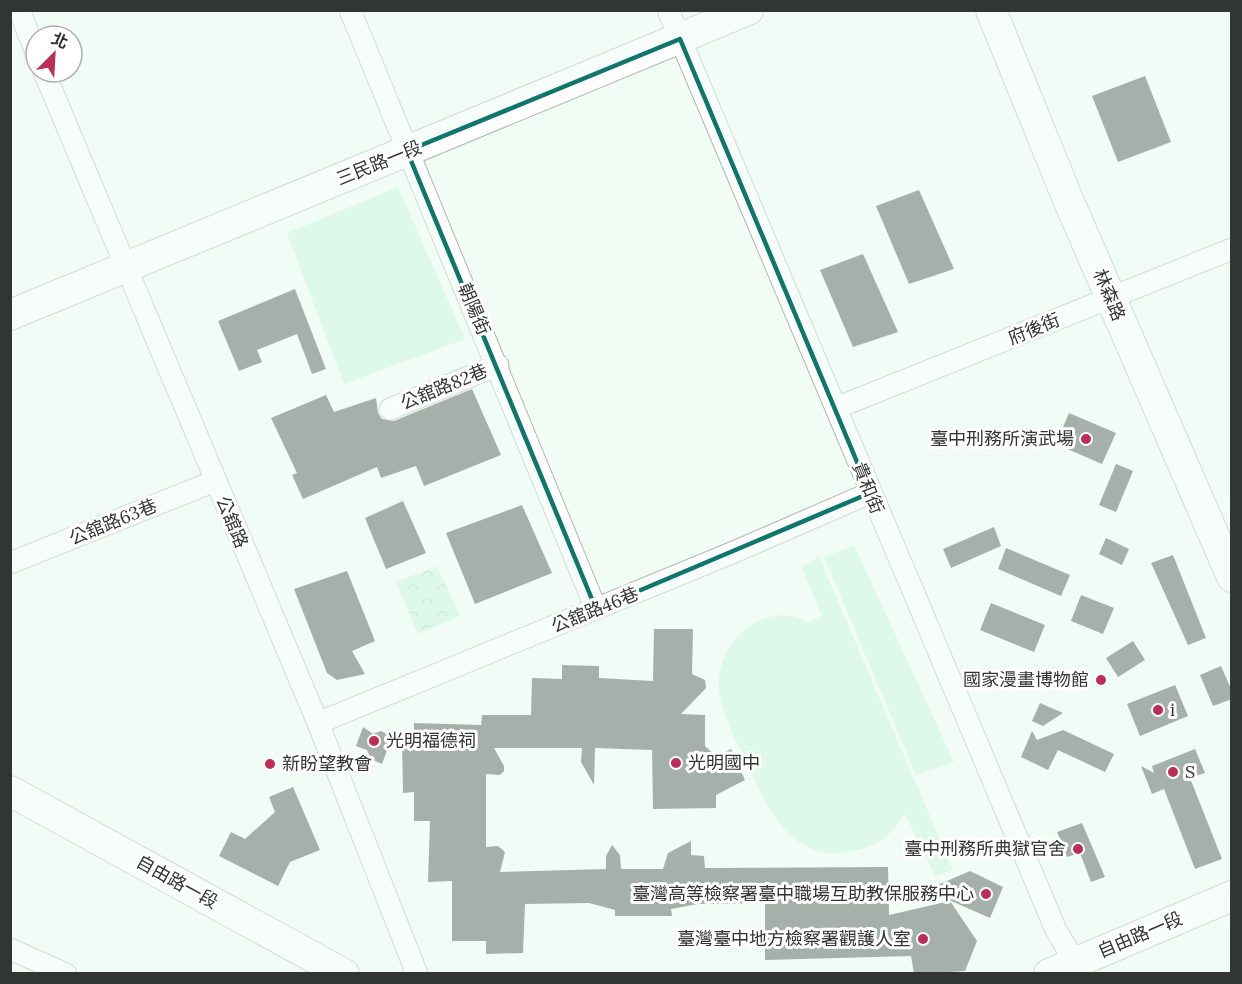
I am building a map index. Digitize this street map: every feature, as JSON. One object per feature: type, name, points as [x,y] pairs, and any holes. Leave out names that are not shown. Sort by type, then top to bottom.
[{"type":"main road","name":"三民路一段","points":[[10,315],[748,10]]},
{"type":"main road","name":"林森路","points":[[991,10],[1110,298],[1232,577]]},
{"type":"main road","name":"自由路一段","points":[[10,790],[344,974]]},
{"type":"main road","name":"自由路一段","points":[[1068,970],[1232,896]]},
{"type":"street","points":[[19,10],[25,24]]},
{"type":"street","name":"朝陽街","points":[[350,10],[498,365],[596,609]]},
{"type":"street","name":"貴和街","points":[[668,10],[1056,930],[1068,970]]},
{"type":"street","name":"公舘路","points":[[49,84],[318,723],[417,974]]},
{"type":"street","name":"府後街","points":[[836,408],[1232,249]]},
{"type":"street","name":"公舘路82巷","points":[[390,409],[498,365]]},
{"type":"street","name":"公舘路63巷","points":[[10,563],[215,481]]},
{"type":"street","name":"公舘路46巷","points":[[318,723],[870,493]]},
{"type":"street","points":[[10,949],[66,974]]},
{"type":"highlighted area","points":[[680,39],[870,493],[596,609],[407,151]]},
{"type":"green space","points":[[398,187],[465,339],[344,384],[287,233]]},
{"type":"green space","points":[[854,545],[954,762],[916,775],[824,557]]},
{"type":"green space","points":[[819,557],[953,870],[935,876],[905,814],[893,830],[881,840],[859,850],[828,853],[810,848],[795,839],[770,810],[731,729],[723,710],[719,690],[722,664],[728,649],[750,626],[764,619],[779,615],[794,617],[809,623],[822,615],[801,566]]},
{"type":"green space","points":[[437,566],[460,616],[418,634],[396,582]]},
{"type":"building","points":[[1145,76],[1171,142],[1118,162],[1092,96]]},
{"type":"building","points":[[919,190],[954,269],[909,284],[876,206]]},
{"type":"building","points":[[863,254],[898,332],[853,347],[820,270]]},
{"type":"building","points":[[295,289],[326,369],[312,374],[297,334],[257,350],[262,362],[239,371],[218,321]]},
{"type":"building","points":[[472,389],[501,455],[424,486],[416,466],[381,478],[377,467],[303,499],[292,475],[297,473],[271,418],[326,395],[334,412],[376,398],[378,413],[382,419],[394,421]]},
{"type":"building","name":"臺中刑務所演武場","points":[[1069,413],[1116,433],[1102,464],[1056,444]]},
{"type":"building","points":[[1116,464],[1133,471],[1116,512],[1099,505]]},
{"type":"building","points":[[403,501],[426,553],[386,569],[365,518]]},
{"type":"building","points":[[522,505],[552,573],[475,604],[446,533]]},
{"type":"building","points":[[994,527],[1001,546],[951,568],[943,549]]},
{"type":"building","points":[[1106,538],[1129,549],[1122,565],[1099,554]]},
{"type":"building","points":[[1006,548],[1070,575],[1061,596],[998,569]]},
{"type":"building","points":[[1173,555],[1206,638],[1188,645],[1151,563]]},
{"type":"building","points":[[347,571],[375,641],[352,651],[365,674],[337,680],[327,673],[294,589]]},
{"type":"building","points":[[1081,595],[1114,608],[1103,634],[1071,621]]},
{"type":"building","points":[[991,603],[1045,625],[1034,652],[980,630]]},
{"type":"building","points":[[654,629],[693,629],[692,674],[705,680],[706,688],[681,714],[705,715],[705,746],[717,757],[731,749],[745,780],[716,795],[716,808],[653,809],[652,750],[595,748],[594,785],[581,762],[582,748],[494,748],[504,766],[504,771],[500,775],[486,774],[486,847],[498,846],[505,852],[500,872],[606,869],[606,856],[612,845],[620,855],[621,869],[663,869],[668,853],[691,841],[691,855],[704,856],[705,868],[888,867],[889,915],[950,901],[977,941],[965,971],[914,974],[911,956],[765,960],[765,903],[698,904],[671,909],[672,916],[615,916],[615,910],[589,903],[525,904],[523,953],[486,954],[486,941],[452,941],[452,881],[428,882],[430,821],[414,821],[414,792],[403,793],[402,740],[414,746],[414,723],[481,725],[482,715],[531,715],[532,678],[562,679],[562,665],[599,666],[599,678],[653,681]]},
{"type":"building","points":[[1133,641],[1145,660],[1118,677],[1106,658]]},
{"type":"building","points":[[1221,666],[1232,691],[1232,699],[1213,706],[1200,675]]},
{"type":"building","name":"i","points":[[1175,685],[1188,716],[1140,736],[1127,704]]},
{"type":"building","points":[[1040,703],[1063,713],[1043,726],[1032,721]]},
{"type":"building","name":"光明福德祠","points":[[363,727],[373,734],[381,731],[392,736],[382,764],[371,759],[367,750],[356,746]]},
{"type":"building","points":[[1063,730],[1114,754],[1105,772],[1058,750],[1048,770],[1021,757],[1032,731],[1037,740]]},
{"type":"building","points":[[1195,749],[1205,773],[1190,778],[1222,859],[1195,869],[1164,789],[1152,794],[1141,766],[1154,773],[1152,766]]},
{"type":"building","points":[[293,787],[320,850],[290,862],[278,886],[219,856],[231,832],[245,839],[275,812],[269,797]]},
{"type":"building","name":"臺中刑務所典獄官舍","points":[[1082,823],[1105,877],[1091,882],[1080,853],[1067,857],[1057,832]]},
{"type":"building","points":[[970,871],[1003,887],[990,918],[926,890]]},
{"type":"place","name":"臺中刑務所演武場","points":[[1086,439]]},
{"type":"place","name":"國家漫畫博物館","points":[[1101,680]]},
{"type":"place","name":"i","points":[[1158,710]]},
{"type":"place","name":"光明福德祠","points":[[374,741]]},
{"type":"place","name":"光明國中","points":[[676,763]]},
{"type":"place","name":"新盼望教會","points":[[270,764]]},
{"type":"place","name":"S","points":[[1173,772]]},
{"type":"place","name":"臺中刑務所典獄官舍","points":[[1078,849]]},
{"type":"place","name":"臺灣高等檢察署臺中職場互助教保服務中心","points":[[986,894]]},
{"type":"place","name":"臺灣臺中地方檢察署觀護人室","points":[[923,939]]}]
